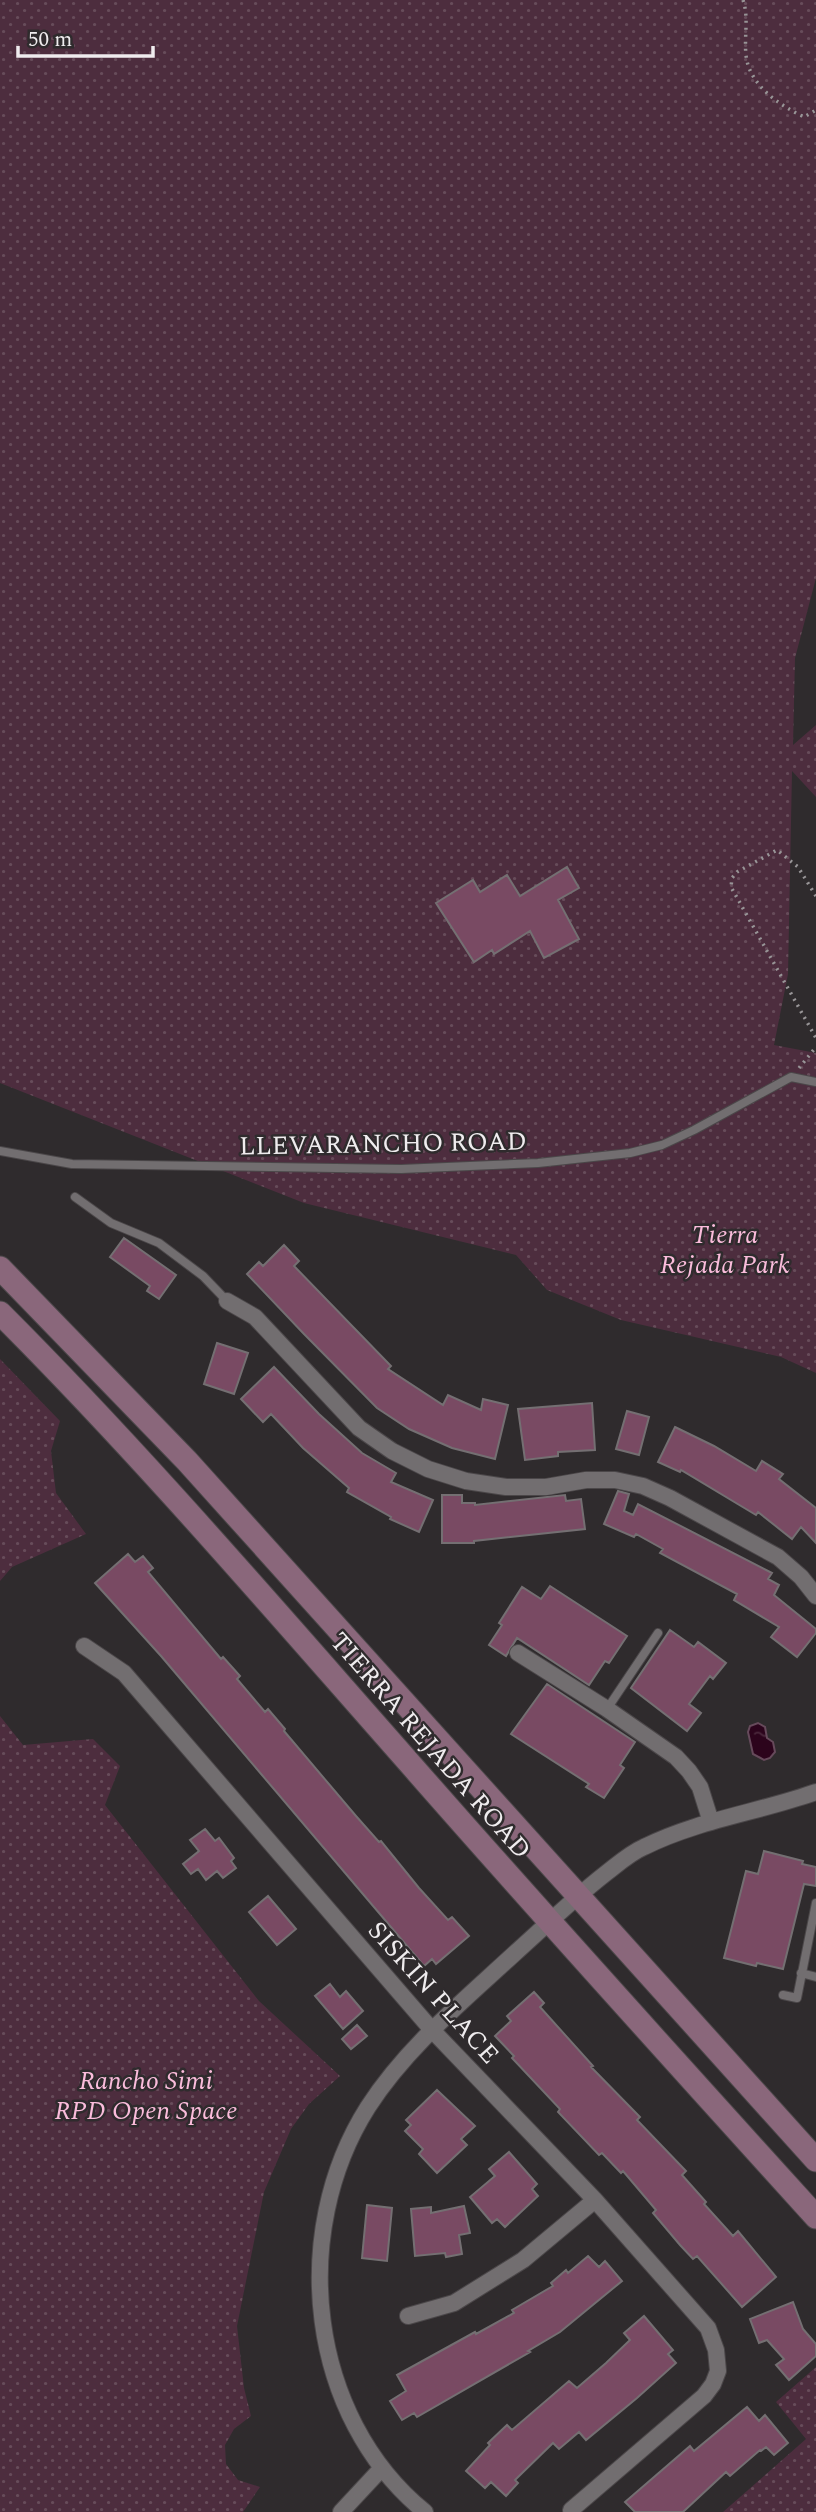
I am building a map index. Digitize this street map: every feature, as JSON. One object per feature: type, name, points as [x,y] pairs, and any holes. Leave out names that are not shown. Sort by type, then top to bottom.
[{"type":"main road","name":"TIERRA REJADA ROAD","points":[[0,1268],[187,1461],[816,2160]]},
{"type":"main road","name":"TIERRA REJADA ROAD","points":[[0,1313],[51,1364],[219,1546],[549,1922],[816,2217]]},
{"type":"street","points":[[227,1301],[255,1317],[359,1428],[392,1451],[428,1469],[466,1481],[506,1487],[546,1487],[586,1480],[615,1480],[643,1486],[778,1557],[801,1577],[816,1596]]},
{"type":"street","name":"SISKIN PLACE","points":[[84,1646],[124,1673],[432,2030],[595,2200],[709,2328],[718,2357],[718,2371],[704,2396],[571,2510]]},
{"type":"street","points":[[518,1653],[607,1709],[676,1757],[700,1787],[711,1822]]},
{"type":"street","points":[[425,2512],[381,2469],[356,2428],[337,2384],[324,2338],[320,2302],[320,2243],[329,2195],[367,2108],[388,2079],[432,2030],[577,1896],[627,1857],[645,1846],[711,1822],[816,1792]]},
{"type":"street","points":[[408,2316],[454,2304],[523,2260],[595,2200]]},
{"type":"street","points":[[341,2512],[381,2469]]},
{"type":"lane","points":[[791,1077],[816,1082]]},
{"type":"lane","name":"LLEVARANCHO ROAD","points":[[0,1151],[72,1164],[401,1170],[538,1163],[630,1153],[662,1145],[791,1077]]},
{"type":"lane","points":[[75,1197],[111,1223],[159,1243],[203,1276],[227,1301]]},
{"type":"lane","points":[[607,1709],[657,1633]]},
{"type":"lane","points":[[783,1995],[796,1997],[816,1903]]},
{"type":"lane","points":[[801,1973],[816,1977]]},
{"type":"path","points":[[743,0],[746,58],[759,84],[782,106],[804,117],[816,110]]},
{"type":"path","points":[[816,897],[798,867],[778,850],[737,872],[732,878],[731,887],[816,1038]]},
{"type":"path","points":[[791,1077],[816,1047]]},
{"type":"green space","name":"Tierra Rejada Park","points":[[0,0],[816,0],[816,578],[795,658],[793,745],[816,725],[816,797],[792,771],[788,974],[774,1045],[816,1053],[816,1373],[781,1357],[621,1320],[547,1290],[516,1255],[304,1203],[0,1083]]},
{"type":"green space","points":[[0,1359],[60,1421],[51,1451],[56,1493],[86,1534],[12,1567],[0,1581]]},
{"type":"green space","name":"Rancho Simi RPD Open Space","points":[[0,1716],[23,1745],[93,1739],[120,1766],[105,1805],[259,2001],[340,2076],[309,2104],[291,2129],[264,2192],[237,2326],[244,2388],[251,2416],[234,2429],[225,2445],[226,2464],[238,2480],[260,2487],[243,2512],[0,2512]]},
{"type":"green space","points":[[816,2367],[816,2512],[723,2512],[806,2439],[776,2402]]},
{"type":"water","points":[[758,1723],[765,1727],[767,1738],[773,1742],[775,1752],[764,1760],[753,1754],[748,1732],[750,1726]]},
{"type":"building","points":[[567,867],[579,888],[558,900],[579,939],[544,958],[530,931],[494,954],[492,950],[474,962],[436,903],[473,880],[480,892],[507,875],[520,896]]},
{"type":"building","points":[[124,1238],[176,1275],[159,1299],[147,1291],[150,1286],[110,1257]]},
{"type":"building","points":[[284,1245],[299,1261],[294,1266],[391,1366],[388,1369],[443,1405],[448,1395],[481,1410],[483,1399],[508,1405],[495,1459],[452,1448],[409,1429],[377,1408],[304,1334],[247,1274],[259,1262],[263,1266]]},
{"type":"building","points":[[217,1343],[248,1353],[234,1394],[204,1384]]},
{"type":"building","points":[[274,1367],[319,1414],[362,1453],[396,1473],[391,1482],[433,1500],[419,1532],[390,1519],[391,1517],[347,1492],[349,1488],[303,1448],[271,1414],[263,1422],[241,1399]]},
{"type":"building","points":[[592,1403],[595,1450],[558,1452],[558,1456],[525,1460],[518,1409]]},
{"type":"building","points":[[627,1411],[649,1417],[639,1455],[616,1449]]},
{"type":"building","points":[[675,1427],[756,1471],[762,1461],[783,1474],[779,1479],[816,1508],[816,1543],[801,1527],[792,1539],[758,1512],[756,1515],[681,1470],[680,1472],[658,1462]]},
{"type":"building","points":[[618,1491],[629,1494],[624,1511],[633,1515],[638,1504],[772,1573],[768,1579],[779,1585],[774,1595],[816,1629],[816,1633],[797,1657],[771,1637],[779,1627],[734,1600],[737,1594],[660,1553],[663,1549],[636,1534],[634,1537],[604,1524]]},
{"type":"building","points":[[442,1495],[462,1495],[462,1503],[475,1505],[565,1495],[566,1501],[581,1499],[585,1529],[474,1543],[442,1543]]},
{"type":"building","points":[[128,1554],[135,1562],[143,1556],[153,1568],[148,1572],[221,1659],[223,1657],[240,1676],[237,1679],[265,1712],[268,1709],[356,1816],[379,1842],[381,1841],[448,1920],[452,1917],[469,1936],[436,1964],[432,1959],[424,1966],[161,1656],[95,1583]]},
{"type":"building","points":[[550,1586],[627,1636],[609,1663],[605,1661],[589,1685],[517,1638],[506,1656],[489,1645],[502,1625],[499,1623],[522,1587],[541,1599]]},
{"type":"building","points":[[670,1630],[694,1647],[698,1642],[726,1663],[713,1679],[710,1676],[689,1704],[701,1713],[687,1731],[631,1688]]},
{"type":"building","points":[[547,1684],[635,1742],[620,1765],[624,1768],[604,1798],[586,1787],[589,1784],[511,1734]]},
{"type":"building","points":[[205,1829],[215,1841],[219,1838],[234,1858],[231,1861],[236,1868],[223,1878],[217,1871],[206,1880],[198,1869],[191,1874],[183,1864],[199,1851],[190,1840]]},
{"type":"building","points":[[764,1851],[816,1867],[816,1886],[804,1884],[783,1969],[724,1958],[746,1871],[758,1874]]},
{"type":"building","points":[[268,1896],[296,1929],[277,1945],[249,1912]]},
{"type":"building","points":[[330,1984],[340,1997],[346,1991],[363,2011],[343,2029],[315,1996]]},
{"type":"building","points":[[534,1992],[544,2003],[540,2007],[593,2066],[591,2067],[640,2117],[637,2120],[686,2171],[682,2175],[706,2202],[704,2204],[733,2236],[738,2231],[776,2277],[742,2307],[697,2256],[693,2259],[680,2245],[653,2213],[656,2210],[623,2171],[621,2173],[602,2153],[599,2155],[558,2112],[560,2109],[495,2036],[511,2021],[507,2016]]},
{"type":"building","points":[[357,2025],[367,2036],[351,2049],[342,2039]]},
{"type":"building","points":[[437,2090],[475,2126],[461,2139],[467,2145],[437,2173],[419,2154],[423,2149],[405,2131],[411,2125],[406,2120]]},
{"type":"building","points":[[509,2152],[537,2184],[532,2189],[538,2196],[505,2227],[497,2219],[492,2223],[470,2197],[495,2176],[489,2169]]},
{"type":"building","points":[[367,2205],[392,2208],[387,2261],[362,2258]]},
{"type":"building","points":[[464,2206],[470,2233],[459,2235],[462,2254],[446,2257],[445,2253],[415,2256],[411,2209],[431,2207],[431,2213]]},
{"type":"building","points":[[588,2256],[599,2267],[605,2261],[622,2281],[560,2332],[528,2351],[530,2352],[417,2417],[414,2413],[402,2420],[390,2401],[406,2391],[397,2375],[514,2313],[512,2310],[553,2286],[551,2283],[566,2270],[568,2273]]},
{"type":"building","points":[[793,2302],[803,2329],[816,2344],[816,2356],[789,2380],[776,2365],[784,2359],[767,2340],[759,2343],[750,2319]]},
{"type":"building","points":[[644,2316],[673,2350],[668,2354],[676,2363],[637,2398],[586,2440],[579,2432],[559,2449],[553,2443],[515,2480],[518,2483],[506,2496],[491,2482],[485,2488],[466,2471],[490,2445],[488,2443],[507,2425],[512,2430],[569,2381],[577,2388],[606,2363],[630,2340],[624,2333]]},
{"type":"building","points":[[747,2407],[759,2421],[765,2415],[788,2443],[774,2455],[766,2447],[730,2476],[726,2472],[683,2512],[635,2512],[625,2502],[690,2446],[694,2451]]}]
